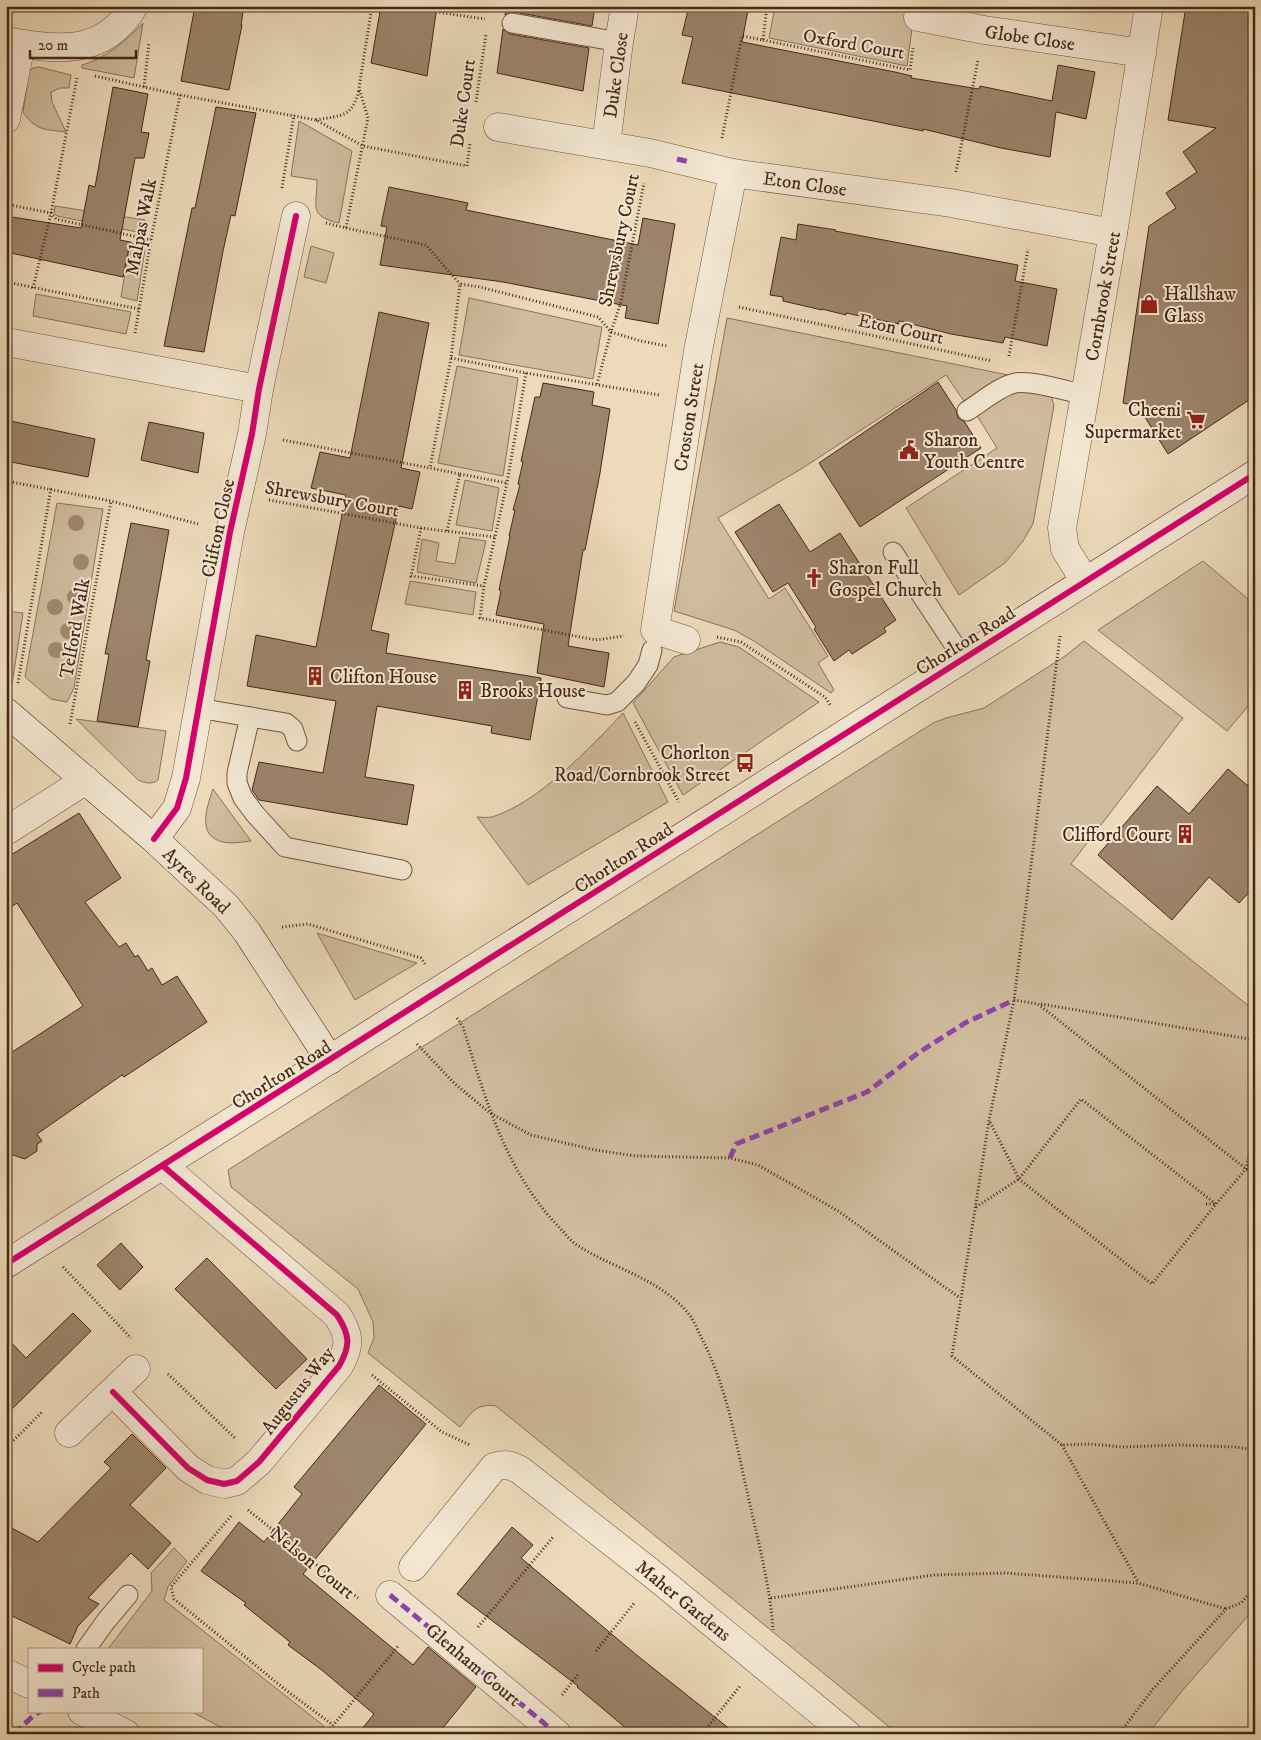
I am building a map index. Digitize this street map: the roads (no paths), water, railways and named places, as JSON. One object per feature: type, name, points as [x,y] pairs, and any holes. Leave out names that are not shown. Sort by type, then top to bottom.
[{"type":"street","points":[[6,119],[13,42],[63,49],[83,46],[100,40],[116,30],[128,17],[134,6]]},
{"type":"street","name":"Duke Close","points":[[606,145],[625,6]]},
{"type":"street","name":"Cornbrook Street","points":[[1085,581],[1065,549],[1062,528],[1113,233],[1149,6]]},
{"type":"street","name":"Globe Close","points":[[918,17],[984,30],[1142,53]]},
{"type":"street","name":"Eton Close","points":[[498,127],[650,153],[704,166],[950,203],[1113,233]]},
{"type":"street","name":"Croston Street","points":[[653,640],[698,351],[709,301],[704,166]]},
{"type":"street","name":"Clifton Close","points":[[154,838],[177,808],[183,794],[230,532],[296,216]]},
{"type":"street","points":[[6,342],[259,389]]},
{"type":"street","name":"Chorlton Road","points":[[6,1264],[442,991],[1255,474]]},
{"type":"street","points":[[653,640],[686,640]]},
{"type":"street","name":"Ayres Road","points":[[9,714],[154,838],[226,906],[247,932],[330,1060]]},
{"type":"street","points":[[6,832],[86,780]]},
{"type":"street","name":"Augustus Way","points":[[113,1392],[188,1468],[207,1480],[224,1484],[237,1481],[259,1462],[339,1366],[346,1353],[348,1333],[337,1315],[163,1166]]},
{"type":"street","points":[[69,1433],[136,1369]]},
{"type":"street","name":"Maher Gardens","points":[[413,1567],[507,1468],[575,1512],[847,1734]]},
{"type":"street","name":"Glenham Court","points":[[390,1595],[557,1734]]},
{"type":"street","points":[[6,1673],[28,1684]]},
{"type":"street","points":[[84,1712],[126,1734]]},
{"type":"lane","points":[[512,23],[619,42]]},
{"type":"lane","points":[[966,411],[1015,383],[1038,385],[1085,395]]},
{"type":"lane","points":[[893,552],[963,658]]},
{"type":"lane","points":[[567,698],[608,706],[617,702],[636,683],[648,665],[653,640]]},
{"type":"lane","points":[[198,708],[286,723],[293,729],[297,740]]},
{"type":"lane","points":[[250,717],[237,773],[237,783],[243,798],[286,847],[402,870]]},
{"type":"lane","points":[[87,1648],[128,1595]]},
{"type":"place","name":"Hallshaw Glass","points":[[1149,304]]},
{"type":"place","name":"Cheeni Supermarket","points":[[1196,420]]},
{"type":"place","name":"Sharon Youth Centre","points":[[909,450]]},
{"type":"place","name":"Sharon Full Gospel Church","points":[[814,578]]},
{"type":"place","name":"Clifton House","points":[[315,676]]},
{"type":"place","name":"Brooks House","points":[[465,690]]},
{"type":"place","name":"Chorlton Road/Cornbrook Street","points":[[745,763]]},
{"type":"place","name":"Clifford Court","points":[[1185,834]]}]
